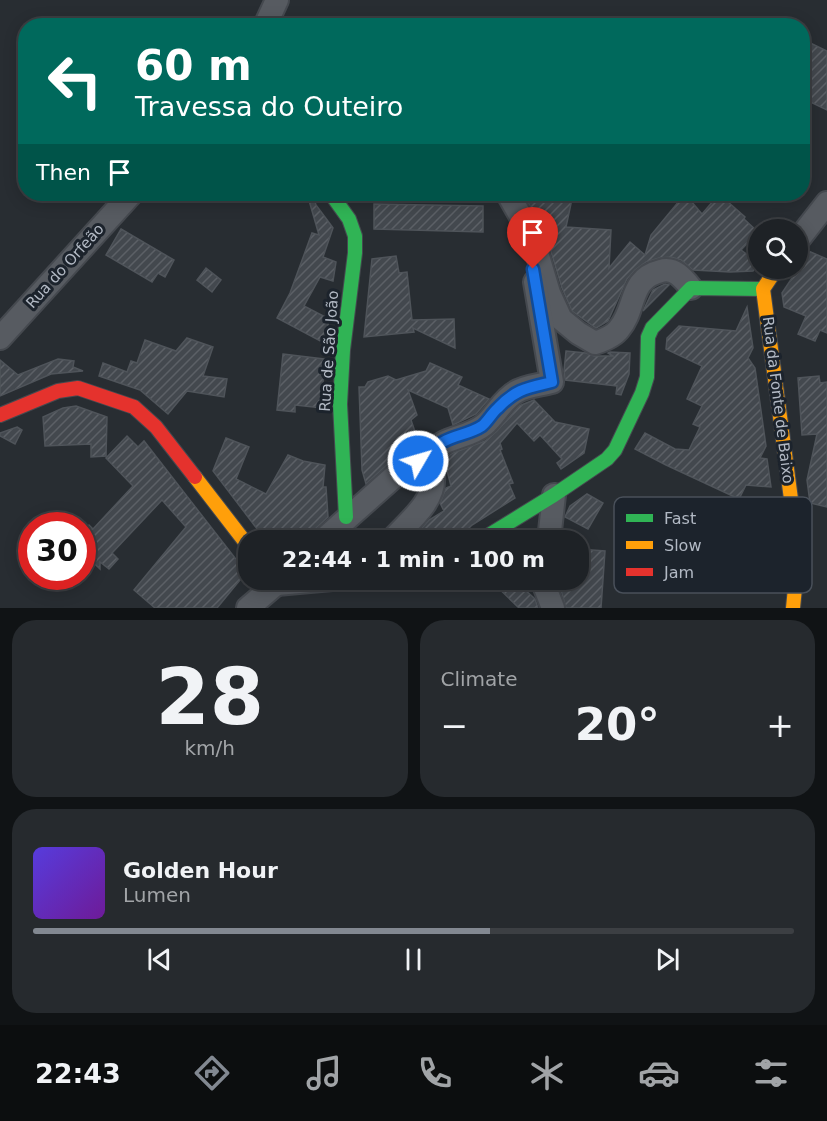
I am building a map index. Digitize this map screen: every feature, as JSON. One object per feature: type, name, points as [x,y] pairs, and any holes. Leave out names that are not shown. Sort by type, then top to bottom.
[{"type":"street","points":[[269,18],[277,0]]},
{"type":"street","name":"Rua do Orfeão","points":[[0,338],[125,201]]},
{"type":"street","name":"Rua de São João","points":[[336,201],[350,219],[355,236],[343,350],[340,404],[346,517]]},
{"type":"street","points":[[401,530],[428,500],[433,488],[434,476],[429,457],[433,448],[444,441],[484,425],[497,408],[517,391],[552,382],[533,269],[532,236],[512,201]]},
{"type":"street","points":[[808,227],[827,203]]},
{"type":"street","points":[[533,243],[549,293],[561,319],[578,333],[596,343],[608,338],[619,329],[641,280],[666,269],[681,275],[690,288]]},
{"type":"street","points":[[497,530],[607,459],[615,450],[642,393],[646,377],[648,337],[652,328],[690,288],[764,289],[770,279]]},
{"type":"street","name":"Rua da Fonte de Baixo","points":[[764,289],[791,497]]},
{"type":"street","points":[[0,415],[58,391],[78,388],[134,407],[156,427],[238,533]]},
{"type":"street","points":[[333,530],[406,466],[429,457]]},
{"type":"street","points":[[550,530],[554,495]]},
{"type":"street","points":[[248,608],[268,590]]},
{"type":"street","points":[[546,590],[553,608]]},
{"type":"street","name":"Rua da Fonte de Baixo","points":[[793,608],[794,593]]},
{"type":"building","points":[[810,43],[827,51],[827,110],[810,102]]},
{"type":"building","points":[[309,201],[315,201],[333,228],[323,257],[336,262],[333,281],[320,277],[304,306],[329,319],[324,343],[277,318],[290,293],[312,233],[319,235]]},
{"type":"building","points":[[527,201],[572,201],[566,227],[611,230],[609,268],[630,242],[645,255],[651,235],[679,201],[691,201],[702,214],[713,201],[727,201],[745,217],[744,219],[748,223],[748,243],[741,250],[748,255],[748,271],[693,270],[681,260],[671,257],[646,262],[627,279],[608,321],[596,328],[572,311],[562,288],[545,232]]},
{"type":"building","points":[[374,204],[483,206],[483,232],[374,229]]},
{"type":"building","points":[[121,229],[174,260],[165,277],[158,273],[152,282],[106,255]]},
{"type":"building","points":[[808,251],[827,259],[827,333],[820,330],[815,341],[798,334],[806,316],[784,307],[782,293],[791,279],[808,279]]},
{"type":"building","points":[[396,256],[399,273],[407,272],[412,320],[454,319],[455,348],[413,328],[414,332],[364,337],[372,259]]},
{"type":"building","points":[[206,268],[221,280],[212,292],[197,280]]},
{"type":"building","points":[[665,284],[669,285],[643,311],[653,290]]},
{"type":"building","points":[[747,307],[753,348],[748,358],[755,368],[766,446],[760,458],[767,459],[771,487],[746,485],[740,497],[735,497],[635,449],[645,433],[675,449],[689,450],[700,427],[693,424],[702,406],[687,399],[702,366],[666,349],[667,338],[679,326],[736,331]]},
{"type":"building","points":[[187,338],[213,347],[203,376],[227,379],[224,397],[187,391],[168,414],[140,390],[99,376],[103,363],[127,372],[131,361],[137,363],[145,340],[176,351]]},
{"type":"building","points":[[566,351],[594,356],[613,356],[608,353],[610,352],[630,353],[629,374],[621,395],[616,394],[617,386],[565,380]]},
{"type":"building","points":[[283,354],[324,359],[322,408],[295,405],[295,412],[277,410]]},
{"type":"building","points":[[58,359],[74,361],[73,367],[83,371],[51,374],[0,396],[0,360],[18,375]]},
{"type":"building","points":[[430,363],[462,377],[458,385],[489,399],[476,414],[453,425],[448,408],[408,390],[417,415],[411,420],[420,446],[397,456],[366,484],[362,470],[359,387],[365,387],[368,382],[388,376],[396,380],[426,371]]},
{"type":"building","points":[[819,376],[820,383],[827,382],[827,507],[812,503],[812,497],[809,497],[807,480],[817,434],[802,435],[798,378]]},
{"type":"building","points":[[534,400],[555,422],[589,429],[584,453],[561,469],[557,463],[562,459],[540,435],[534,441],[517,423],[500,443],[502,449],[500,450],[513,483],[509,484],[515,498],[467,530],[420,530],[429,520],[444,511],[440,503],[446,488],[451,486],[444,459],[453,453],[485,441],[519,406]]},
{"type":"building","points":[[76,406],[107,417],[106,456],[91,457],[91,444],[45,446],[43,417],[63,408]]},
{"type":"building","points":[[17,427],[22,430],[15,444],[0,436],[0,433]]},
{"type":"building","points":[[127,436],[138,447],[144,441],[238,560],[238,582],[217,608],[155,608],[134,590],[186,527],[162,500],[112,553],[118,559],[109,569],[100,562],[100,569],[96,565],[96,526],[133,486],[106,458]]},
{"type":"building","points":[[226,438],[249,447],[236,479],[266,494],[288,455],[303,461],[325,465],[323,487],[326,487],[328,517],[314,530],[258,530],[213,471]]},
{"type":"building","points":[[587,494],[603,503],[588,529],[565,517],[570,506]]},
{"type":"building","points":[[589,550],[605,551],[601,608],[566,608],[561,590],[589,590]]},
{"type":"building","points":[[500,590],[525,590],[535,599],[538,608],[519,608]]},
{"type":"traffic: fast","points":[[336,201],[349,219],[355,236],[343,350],[340,404],[346,517]]},
{"type":"traffic: fast","points":[[497,530],[554,495],[607,459],[615,450],[642,393],[647,377],[648,337],[652,328],[691,288],[763,289]]},
{"type":"traffic: slow","points":[[770,279],[763,289],[791,497]]},
{"type":"traffic: slow","points":[[195,477],[238,533]]},
{"type":"traffic: slow","points":[[793,608],[794,593]]},
{"type":"traffic: jam","points":[[0,415],[58,391],[78,388],[134,407],[156,427],[195,477]]},
{"type":"route","points":[[418,461],[429,457],[433,448],[444,441],[484,425],[497,408],[517,391],[552,382],[533,269]]}]
